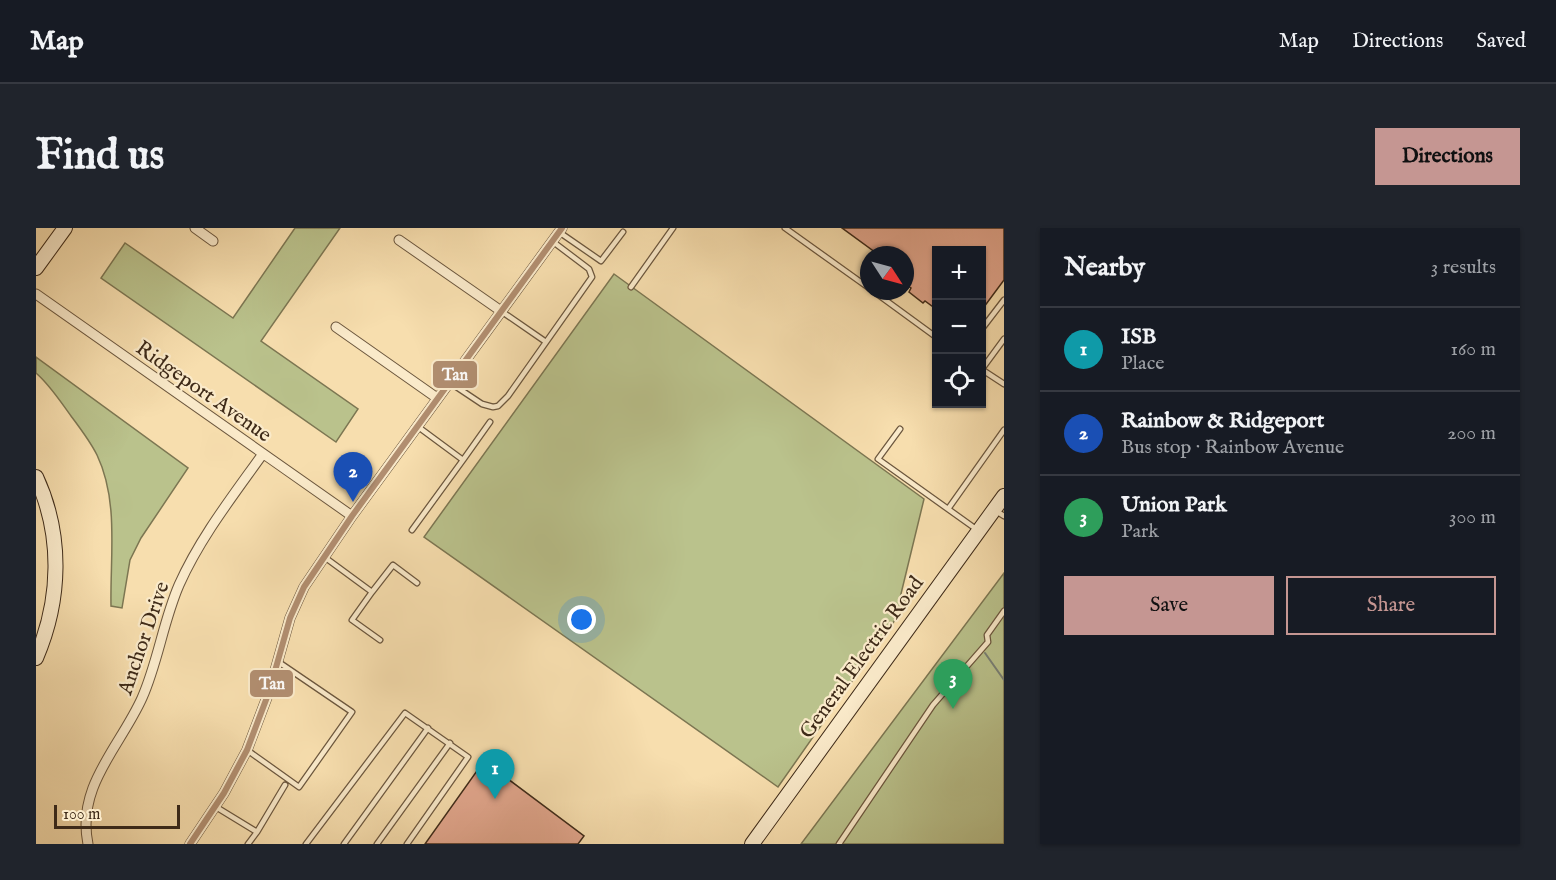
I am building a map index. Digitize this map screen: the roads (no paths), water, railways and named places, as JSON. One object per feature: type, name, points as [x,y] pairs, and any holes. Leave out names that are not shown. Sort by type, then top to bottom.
[{"type":"main road","points":[[36,268],[65,228]]},
{"type":"main road","points":[[36,477],[52,522],[56,574],[52,613],[36,657]]},
{"type":"main road","name":"General Electric Road","points":[[752,844],[978,531],[999,513],[1004,496]]},
{"type":"street","points":[[195,228],[213,241]]},
{"type":"street","points":[[190,844],[216,807],[247,750],[304,586],[323,556],[560,230]]},
{"type":"street","points":[[399,240],[501,311]]},
{"type":"street","name":"Ridgeport Avenue","points":[[36,294],[262,455],[352,516]]},
{"type":"street","points":[[336,327],[437,398]]},
{"type":"street","name":"Anchor Drive","points":[[88,844],[86,819],[94,781],[124,733],[144,693],[179,586],[211,527],[262,455]]},
{"type":"lane","points":[[631,287],[674,228]]},
{"type":"lane","points":[[785,228],[860,282]]},
{"type":"lane","points":[[560,230],[601,261],[623,232]]},
{"type":"lane","points":[[449,382],[482,404],[493,407],[498,406],[508,396],[592,277],[589,268],[552,241]]},
{"type":"lane","points":[[885,300],[932,334]]},
{"type":"lane","points":[[986,323],[1004,300]]},
{"type":"lane","points":[[501,311],[546,342]]},
{"type":"lane","points":[[986,364],[1004,339]]},
{"type":"lane","points":[[986,372],[1004,384]]},
{"type":"lane","points":[[412,531],[490,422]]},
{"type":"lane","points":[[417,426],[463,460]]},
{"type":"lane","points":[[900,429],[878,459],[978,531]]},
{"type":"lane","points":[[948,509],[1004,430]]},
{"type":"lane","points":[[323,556],[372,592]]},
{"type":"lane","points":[[380,640],[352,620],[393,565],[417,583]]},
{"type":"lane","points":[[839,844],[933,705],[988,642],[987,635],[1004,611]]},
{"type":"lane","points":[[247,750],[298,787],[352,712],[277,660]]},
{"type":"lane","points":[[306,844],[400,716],[405,713],[468,758],[407,844]]},
{"type":"lane","points":[[344,844],[428,728]]},
{"type":"lane","points":[[377,844],[450,743]]},
{"type":"lane","points":[[248,844],[285,785]]},
{"type":"lane","points":[[216,807],[257,832]]},
{"type":"waterway","points":[[985,653],[1004,680]]},
{"type":"place","name":"Rainbow & Ridgeport","points":[[353,502]]},
{"type":"place","name":"Union Park","points":[[953,709]]},
{"type":"place","name":"ISB","points":[[495,799]]}]
